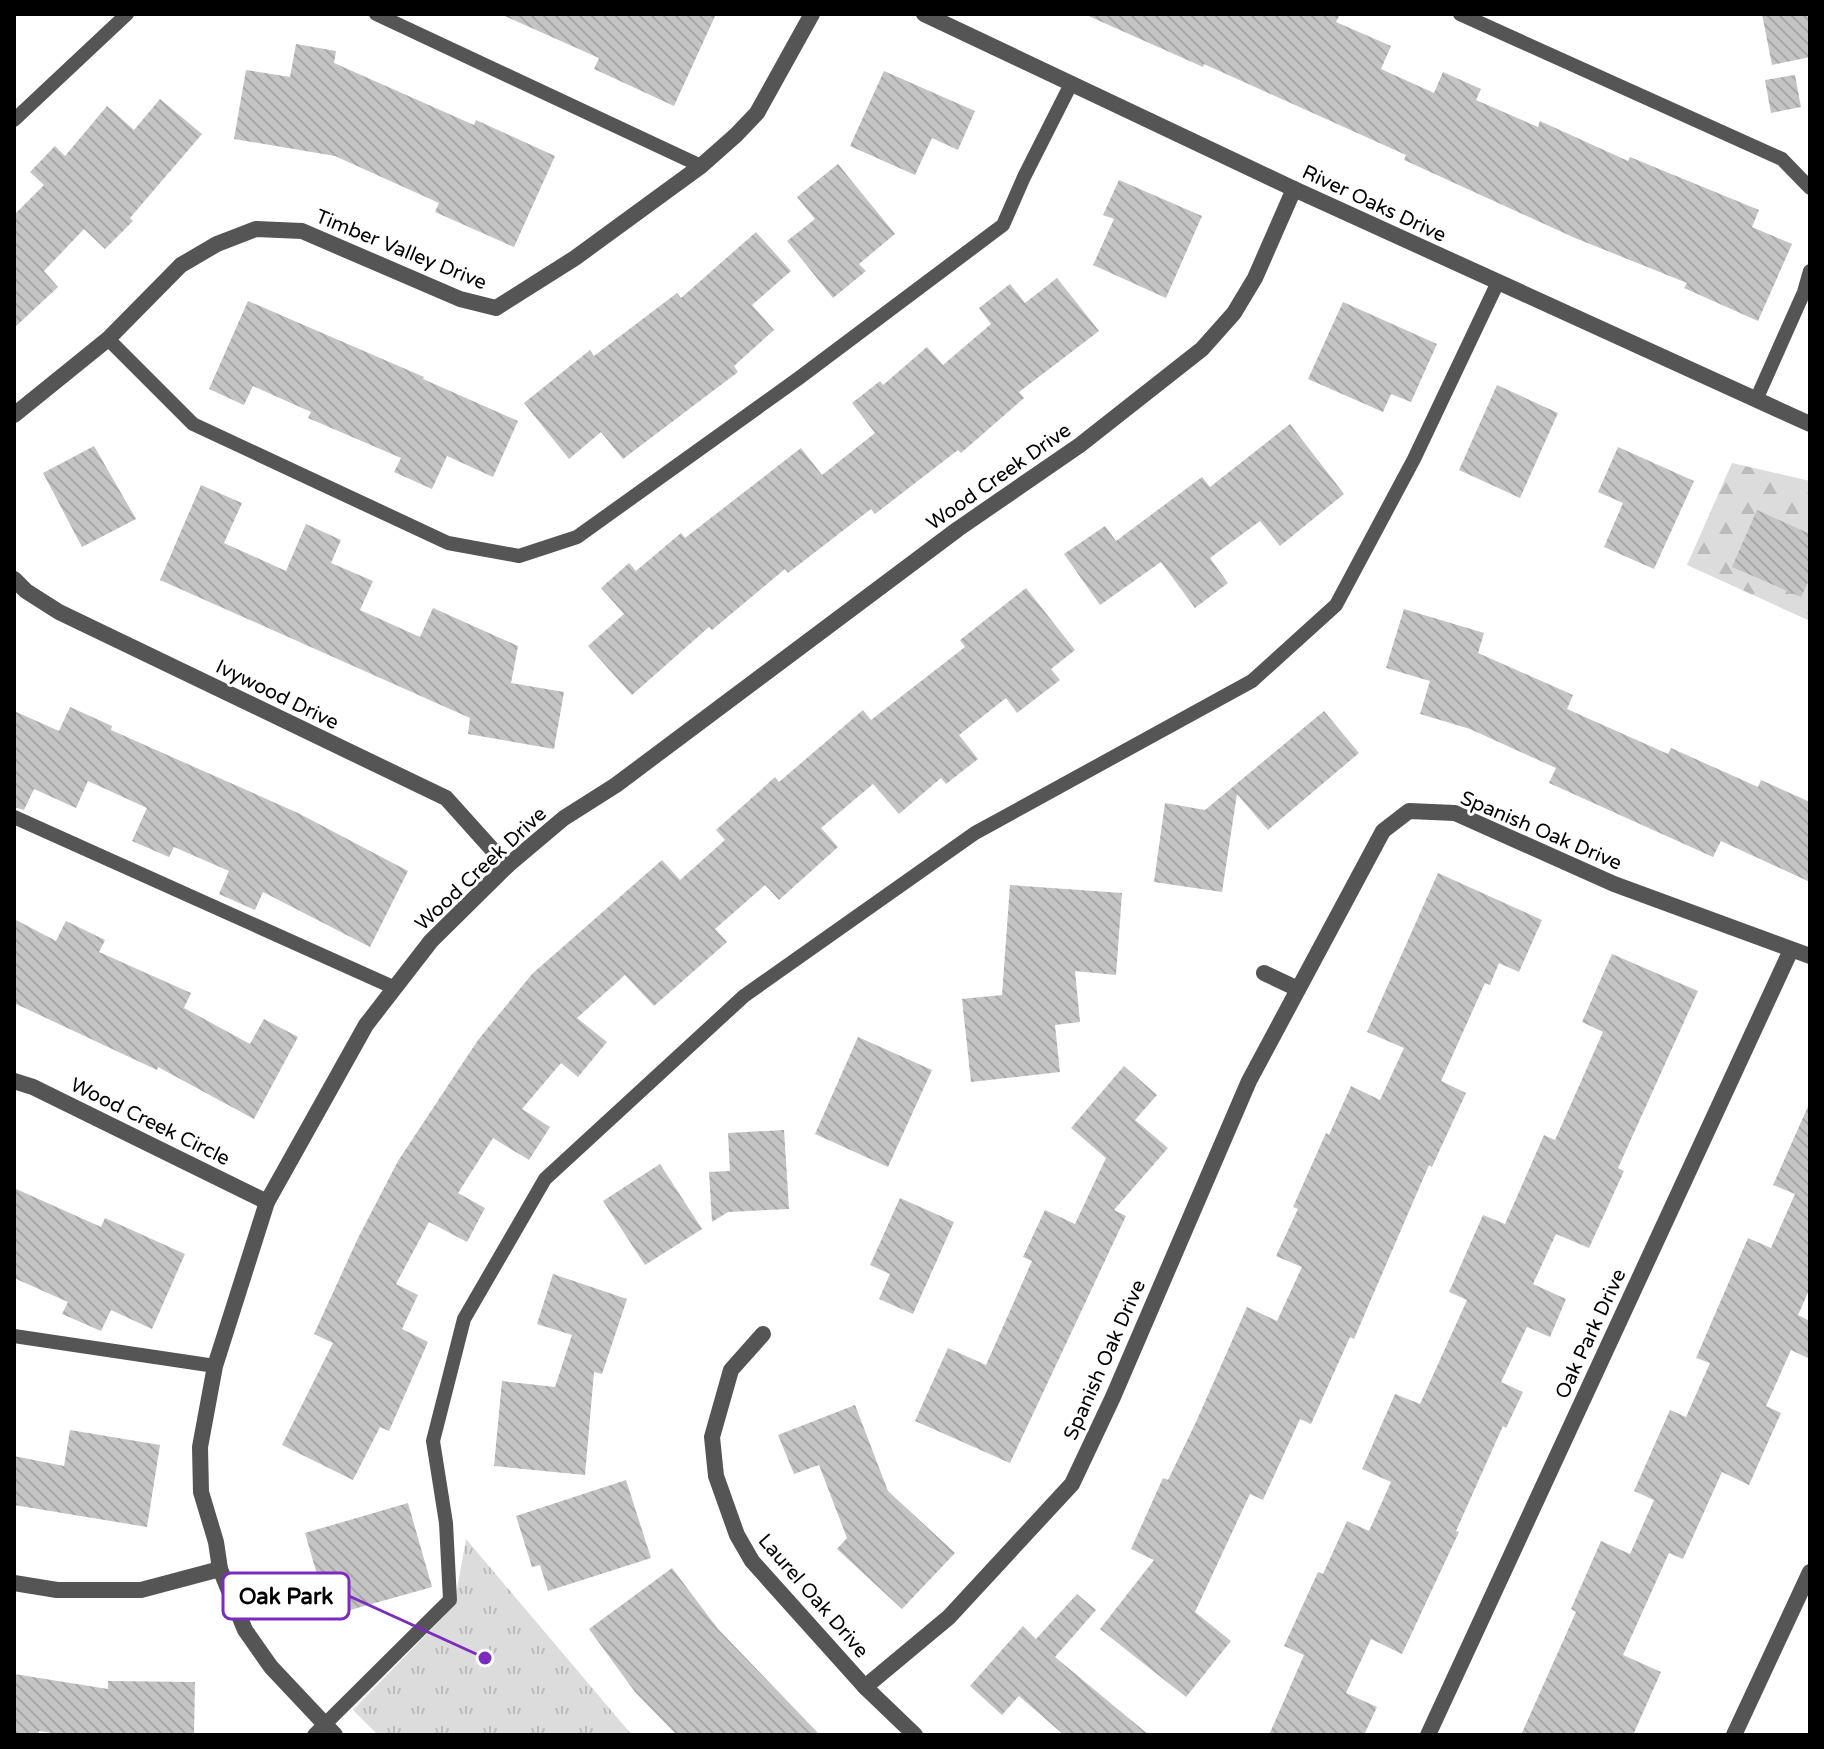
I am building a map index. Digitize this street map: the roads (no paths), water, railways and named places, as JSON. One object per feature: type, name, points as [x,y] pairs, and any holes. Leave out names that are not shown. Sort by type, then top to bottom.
[{"type":"street","name":"Timber Valley Drive","points":[[14,415],[108,339],[181,265],[217,244],[256,229],[302,231],[460,299],[496,308],[575,258],[701,166],[757,113],[812,14]]},
{"type":"street","name":"River Oaks Drive","points":[[924,14],[1294,189],[1810,424]]},
{"type":"street","name":"Wood Creek Drive","points":[[325,1731],[271,1667],[245,1630],[220,1569],[216,1542],[201,1492],[200,1447],[215,1366],[267,1202],[366,1025],[431,941],[507,866],[564,818],[616,785],[958,529],[1080,445],[1202,349],[1234,313],[1255,278],[1294,189]]},
{"type":"street","name":"Ivywood Drive","points":[[14,579],[26,591],[59,612],[446,798],[507,866]]},
{"type":"street","name":"Spanish Oak Drive","points":[[865,1687],[949,1617],[1072,1484],[1113,1397],[1249,1081],[1383,831],[1409,811],[1455,813],[1614,884],[1810,956]]},
{"type":"street","name":"Oak Park Drive","points":[[1428,1735],[1791,950]]},
{"type":"street","points":[[1264,973],[1298,989]]},
{"type":"street","name":"Wood Creek Circle","points":[[14,1081],[33,1087],[267,1202]]},
{"type":"street","name":"Laurel Oak Drive","points":[[763,1334],[731,1370],[712,1437],[716,1476],[737,1535],[752,1561],[865,1687],[915,1735]]},
{"type":"street","points":[[14,1583],[57,1590],[141,1590],[220,1569]]},
{"type":"street","points":[[1734,1735],[1810,1572]]},
{"type":"lane","points":[[14,120],[127,14]]},
{"type":"lane","points":[[376,14],[701,166]]},
{"type":"lane","points":[[1460,14],[1782,159],[1810,188]]},
{"type":"lane","points":[[108,339],[193,424],[448,543],[519,556],[577,537],[799,378],[1003,225],[1071,84]]},
{"type":"lane","points":[[1756,400],[1804,292],[1810,271]]},
{"type":"lane","points":[[325,1731],[450,1600],[446,1523],[433,1441],[464,1319],[545,1179],[744,996],[975,833],[1252,681],[1336,605],[1414,459],[1498,282]]},
{"type":"lane","points":[[14,817],[395,988]]},
{"type":"lane","points":[[14,1336],[215,1366]]},
{"type":"place","name":"Oak Park","points":[[485,1658]]}]
